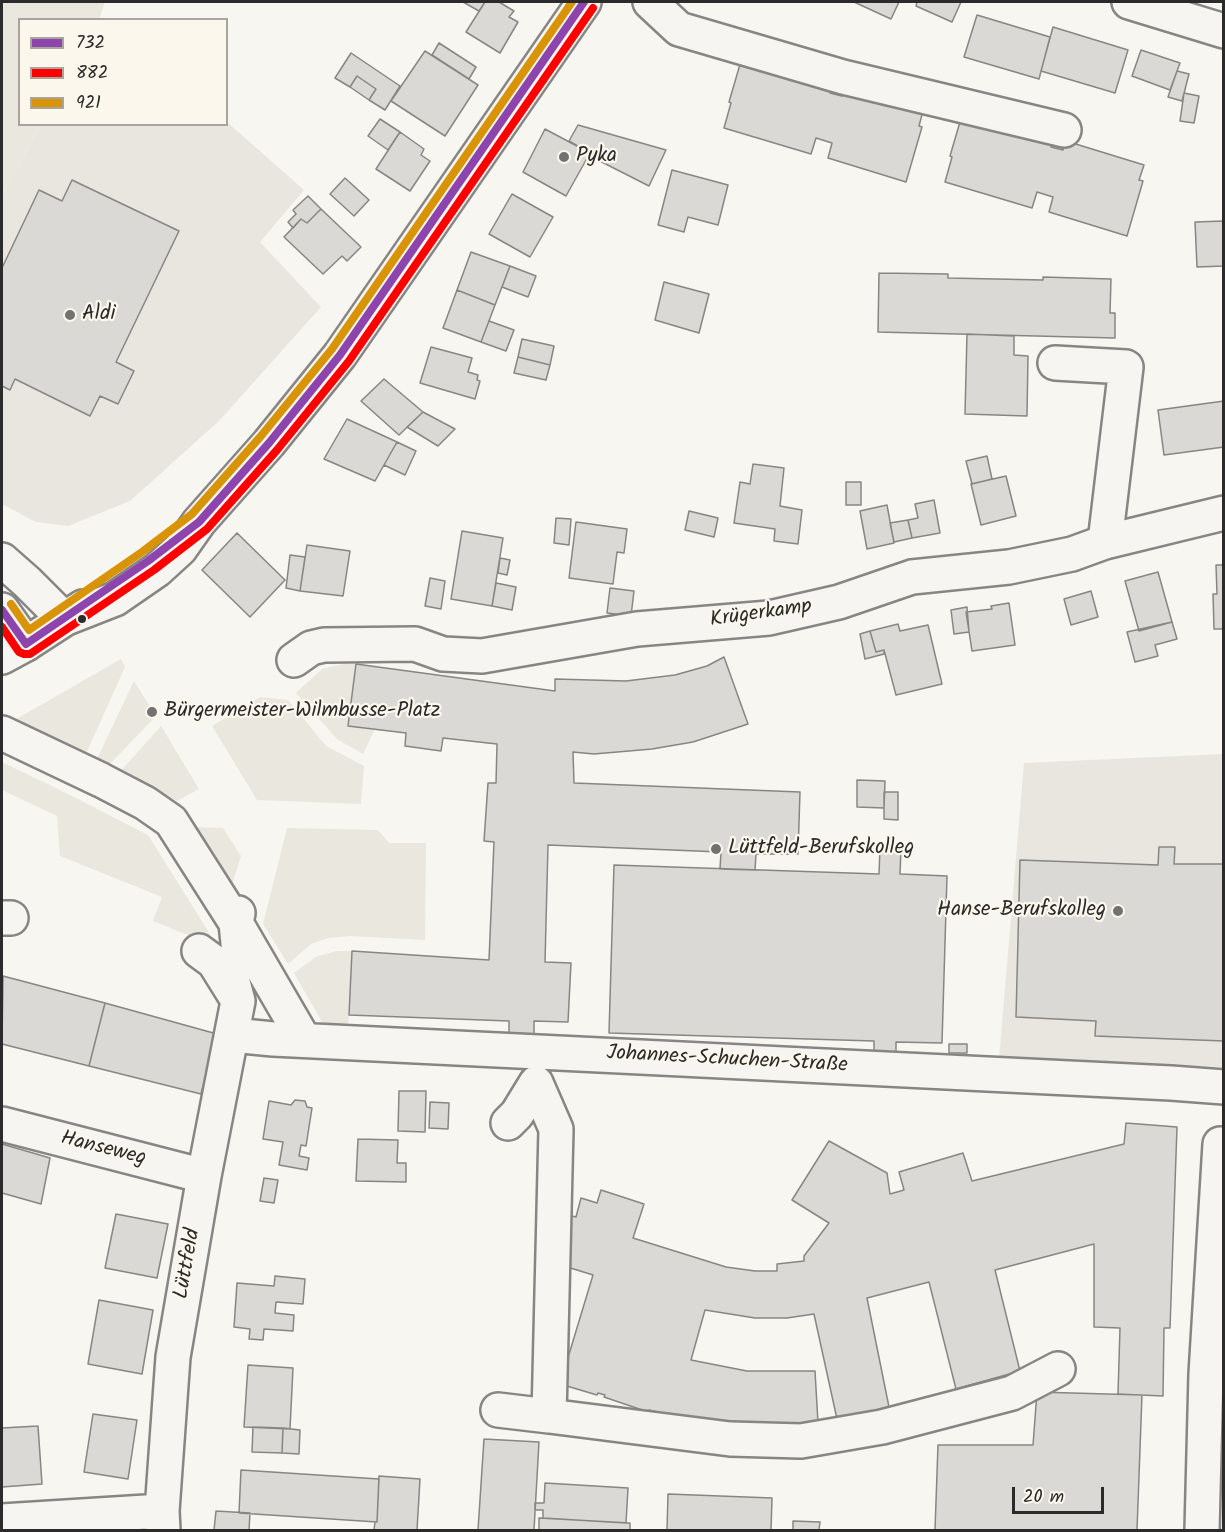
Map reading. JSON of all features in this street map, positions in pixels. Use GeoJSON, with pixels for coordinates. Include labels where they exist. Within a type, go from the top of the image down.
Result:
{"type":"FeatureCollection","features":[{"type":"Feature","properties":{"kind":"street"},"geometry":{"type":"LineString","coordinates":[[2,610],[14,650],[64,619],[115,599],[158,570],[180,549],[199,522],[269,443],[340,355],[584,2]]}},
{"type":"Feature","properties":{"kind":"street"},"geometry":{"type":"LineString","coordinates":[[650,2],[679,29],[843,77],[1064,130]]}},
{"type":"Feature","properties":{"kind":"street"},"geometry":{"type":"LineString","coordinates":[[1129,2],[1224,30]]}},
{"type":"Feature","properties":{"kind":"street"},"geometry":{"type":"LineString","coordinates":[[1055,363],[1126,367],[1106,542]]}},
{"type":"Feature","properties":{"kind":"street","name":"Krügerkamp"},"geometry":{"type":"LineString","coordinates":[[294,660],[310,648],[324,645],[415,644],[443,654],[482,656],[637,629],[769,618],[839,602],[912,577],[1009,567],[1072,554],[1106,542],[1224,513]]}},
{"type":"Feature","properties":{"kind":"street"},"geometry":{"type":"LineString","coordinates":[[2,560],[64,619]]}},
{"type":"Feature","properties":{"kind":"street"},"geometry":{"type":"LineString","coordinates":[[2,734],[145,803],[171,821],[237,918],[304,1040]]}},
{"type":"Feature","properties":{"kind":"street"},"geometry":{"type":"LineString","coordinates":[[237,918],[239,953],[229,967],[238,1001]]}},
{"type":"Feature","properties":{"kind":"street"},"geometry":{"type":"LineString","coordinates":[[199,951],[214,962],[238,1001]]}},
{"type":"Feature","properties":{"kind":"street","name":"Lüttfeld"},"geometry":{"type":"LineString","coordinates":[[162,1521],[173,1356],[204,1176],[238,1001]]}},
{"type":"Feature","properties":{"kind":"street","name":"Johannes-Schuchen-Straße"},"geometry":{"type":"LineString","coordinates":[[231,1035],[304,1040],[537,1067],[1224,1087]]}},
{"type":"Feature","properties":{"kind":"street"},"geometry":{"type":"LineString","coordinates":[[508,1123],[517,1114],[537,1067]]}},
{"type":"Feature","properties":{"kind":"street"},"geometry":{"type":"LineString","coordinates":[[537,1067],[556,1129],[549,1416]]}},
{"type":"Feature","properties":{"kind":"street","name":"Hanseweg"},"geometry":{"type":"LineString","coordinates":[[2,1124],[204,1176]]}},
{"type":"Feature","properties":{"kind":"street"},"geometry":{"type":"LineString","coordinates":[[1202,1530],[1215,1374],[1220,1144]]}},
{"type":"Feature","properties":{"kind":"street"},"geometry":{"type":"LineString","coordinates":[[498,1410],[730,1439],[801,1441],[882,1427],[1012,1393],[1058,1369]]}},
{"type":"Feature","properties":{"kind":"street"},"geometry":{"type":"LineString","coordinates":[[2,1521],[162,1521]]}},
{"type":"Feature","properties":{"kind":"shaded area"},"geometry":{"type":"Polygon","coordinates":[[[2,2],[105,2],[99,18],[18,18],[18,126],[40,126],[2,196],[2,2]]]}},
{"type":"Feature","properties":{"kind":"shaded area"},"geometry":{"type":"Polygon","coordinates":[[[228,123],[304,190],[260,242],[321,307],[219,421],[130,501],[68,526],[36,522],[2,504],[2,196],[40,126],[228,126],[228,123]]]}},
{"type":"Feature","properties":{"kind":"shaded area"},"geometry":{"type":"Polygon","coordinates":[[[121,659],[125,667],[85,756],[13,721],[121,659]]]}},
{"type":"Feature","properties":{"kind":"shaded area"},"geometry":{"type":"Polygon","coordinates":[[[356,664],[349,725],[375,729],[363,754],[337,739],[296,693],[322,669],[356,664]]]}},
{"type":"Feature","properties":{"kind":"shaded area"},"geometry":{"type":"Polygon","coordinates":[[[134,681],[156,716],[107,767],[96,761],[134,681]]]}},
{"type":"Feature","properties":{"kind":"shaded area"},"geometry":{"type":"Polygon","coordinates":[[[260,697],[288,700],[326,746],[364,766],[361,804],[257,800],[212,726],[260,697]]]}},
{"type":"Feature","properties":{"kind":"shaded area"},"geometry":{"type":"Polygon","coordinates":[[[161,726],[199,789],[177,801],[119,773],[161,726]]]}},
{"type":"Feature","properties":{"kind":"shaded area","name":"Hanse-Berufskolleg"},"geometry":{"type":"Polygon","coordinates":[[[1223,754],[1223,1077],[999,1059],[1024,763],[1223,754]]]}},
{"type":"Feature","properties":{"kind":"shaded area"},"geometry":{"type":"Polygon","coordinates":[[[2,762],[148,835],[218,947],[153,921],[162,897],[60,856],[57,816],[2,790],[2,762]]]}},
{"type":"Feature","properties":{"kind":"shaded area"},"geometry":{"type":"Polygon","coordinates":[[[194,827],[223,828],[241,856],[231,888],[194,827]]]}},
{"type":"Feature","properties":{"kind":"shaded area"},"geometry":{"type":"Polygon","coordinates":[[[287,828],[378,830],[389,843],[426,843],[425,940],[350,936],[328,938],[311,944],[288,964],[263,924],[287,828]]]}},
{"type":"Feature","properties":{"kind":"shaded area"},"geometry":{"type":"Polygon","coordinates":[[[336,951],[352,951],[348,1028],[325,1027],[294,973],[316,957],[336,951]]]}},
{"type":"Feature","properties":{"kind":"building"},"geometry":{"type":"Polygon","coordinates":[[[463,2],[485,2],[479,11],[463,2]]]}},
{"type":"Feature","properties":{"kind":"building"},"geometry":{"type":"Polygon","coordinates":[[[485,2],[499,2],[514,11],[509,17],[518,22],[500,53],[466,32],[485,2]]]}},
{"type":"Feature","properties":{"kind":"building"},"geometry":{"type":"Polygon","coordinates":[[[854,2],[899,2],[891,19],[854,2]]]}},
{"type":"Feature","properties":{"kind":"building"},"geometry":{"type":"Polygon","coordinates":[[[917,2],[961,2],[952,22],[916,6],[917,2]]]}},
{"type":"Feature","properties":{"kind":"building"},"geometry":{"type":"Polygon","coordinates":[[[977,15],[1050,37],[1039,79],[964,57],[977,15]]]}},
{"type":"Feature","properties":{"kind":"building"},"geometry":{"type":"Polygon","coordinates":[[[1053,27],[1128,50],[1115,93],[1041,71],[1053,27]]]}},
{"type":"Feature","properties":{"kind":"building"},"geometry":{"type":"Polygon","coordinates":[[[439,43],[476,67],[469,79],[432,55],[439,43]]]}},
{"type":"Feature","properties":{"kind":"building"},"geometry":{"type":"Polygon","coordinates":[[[1141,50],[1180,63],[1170,90],[1132,76],[1141,50]]]}},
{"type":"Feature","properties":{"kind":"building"},"geometry":{"type":"Polygon","coordinates":[[[425,51],[478,85],[445,136],[391,101],[425,51]]]}},
{"type":"Feature","properties":{"kind":"building"},"geometry":{"type":"Polygon","coordinates":[[[351,53],[400,86],[385,110],[369,100],[376,89],[357,76],[350,87],[335,78],[351,53]]]}},
{"type":"Feature","properties":{"kind":"building"},"geometry":{"type":"Polygon","coordinates":[[[741,61],[833,84],[830,93],[842,96],[845,87],[923,111],[919,126],[922,127],[906,182],[828,158],[832,143],[816,138],[811,154],[724,128],[741,61]]]}},
{"type":"Feature","properties":{"kind":"building"},"geometry":{"type":"Polygon","coordinates":[[[1177,71],[1189,74],[1182,101],[1168,97],[1177,71]]]}},
{"type":"Feature","properties":{"kind":"building"},"geometry":{"type":"Polygon","coordinates":[[[357,76],[376,89],[369,100],[350,87],[357,76]]]}},
{"type":"Feature","properties":{"kind":"building"},"geometry":{"type":"Polygon","coordinates":[[[1184,93],[1199,96],[1194,123],[1180,121],[1184,93]]]}},
{"type":"Feature","properties":{"kind":"building"},"geometry":{"type":"Polygon","coordinates":[[[962,115],[1054,138],[1051,147],[1063,150],[1066,141],[1144,165],[1139,180],[1143,181],[1127,236],[1049,212],[1053,197],[1037,192],[1032,208],[945,182],[962,115]]]}},
{"type":"Feature","properties":{"kind":"building"},"geometry":{"type":"Polygon","coordinates":[[[380,119],[400,132],[388,150],[368,136],[380,119]]]}},
{"type":"Feature","properties":{"kind":"building"},"geometry":{"type":"Polygon","coordinates":[[[578,125],[666,150],[649,186],[588,155],[590,153],[569,141],[578,125]]]}},
{"type":"Feature","properties":{"kind":"building"},"geometry":{"type":"Polygon","coordinates":[[[545,129],[590,153],[566,196],[523,172],[545,129]]]}},
{"type":"Feature","properties":{"kind":"building"},"geometry":{"type":"Polygon","coordinates":[[[400,132],[424,149],[421,155],[430,161],[410,191],[376,169],[400,132]]]}},
{"type":"Feature","properties":{"kind":"building"},"geometry":{"type":"Polygon","coordinates":[[[672,170],[728,185],[718,225],[688,217],[684,232],[658,225],[672,170]]]}},
{"type":"Feature","properties":{"kind":"building"},"geometry":{"type":"Polygon","coordinates":[[[345,178],[369,200],[354,216],[330,194],[345,178]]]}},
{"type":"Feature","properties":{"kind":"building","name":"Aldi"},"geometry":{"type":"Polygon","coordinates":[[[72,180],[179,231],[116,362],[134,371],[118,404],[100,396],[90,416],[15,379],[10,390],[2,386],[2,268],[39,190],[62,201],[72,180]]]}},
{"type":"Feature","properties":{"kind":"building"},"geometry":{"type":"Polygon","coordinates":[[[512,194],[553,217],[530,257],[489,234],[512,194]]]}},
{"type":"Feature","properties":{"kind":"building"},"geometry":{"type":"Polygon","coordinates":[[[308,196],[321,209],[307,223],[301,219],[293,228],[288,222],[296,214],[293,210],[308,196]]]}},
{"type":"Feature","properties":{"kind":"building"},"geometry":{"type":"Polygon","coordinates":[[[321,209],[361,247],[347,261],[342,256],[323,274],[284,237],[301,219],[307,223],[321,209]]]}},
{"type":"Feature","properties":{"kind":"building"},"geometry":{"type":"Polygon","coordinates":[[[1224,221],[1224,266],[1197,267],[1195,222],[1224,221]]]}},
{"type":"Feature","properties":{"kind":"building"},"geometry":{"type":"Polygon","coordinates":[[[471,252],[510,266],[495,305],[457,290],[471,252]]]}},
{"type":"Feature","properties":{"kind":"building"},"geometry":{"type":"Polygon","coordinates":[[[510,266],[536,276],[528,297],[502,287],[510,266]]]}},
{"type":"Feature","properties":{"kind":"building"},"geometry":{"type":"Polygon","coordinates":[[[879,273],[948,274],[948,278],[1111,279],[1110,313],[1115,313],[1115,338],[878,332],[879,273]]]}},
{"type":"Feature","properties":{"kind":"building"},"geometry":{"type":"Polygon","coordinates":[[[664,282],[709,294],[699,333],[655,320],[664,282]]]}},
{"type":"Feature","properties":{"kind":"building"},"geometry":{"type":"Polygon","coordinates":[[[457,290],[495,305],[481,342],[443,328],[457,290]]]}},
{"type":"Feature","properties":{"kind":"building"},"geometry":{"type":"Polygon","coordinates":[[[489,321],[514,330],[506,351],[481,342],[489,321]]]}},
{"type":"Feature","properties":{"kind":"building"},"geometry":{"type":"Polygon","coordinates":[[[967,334],[1014,336],[1014,355],[1028,356],[1027,416],[965,414],[967,334]]]}},
{"type":"Feature","properties":{"kind":"building"},"geometry":{"type":"Polygon","coordinates":[[[522,339],[554,346],[550,365],[518,357],[522,339]]]}},
{"type":"Feature","properties":{"kind":"building"},"geometry":{"type":"Polygon","coordinates":[[[431,347],[472,358],[468,372],[478,375],[477,380],[480,381],[475,399],[420,383],[431,347]]]}},
{"type":"Feature","properties":{"kind":"building"},"geometry":{"type":"Polygon","coordinates":[[[518,357],[550,365],[546,380],[514,373],[518,357]]]}},
{"type":"Feature","properties":{"kind":"building"},"geometry":{"type":"Polygon","coordinates":[[[384,379],[423,412],[399,435],[361,401],[384,379]]]}},
{"type":"Feature","properties":{"kind":"building"},"geometry":{"type":"Polygon","coordinates":[[[1224,401],[1224,447],[1164,455],[1158,410],[1224,401]]]}},
{"type":"Feature","properties":{"kind":"building"},"geometry":{"type":"Polygon","coordinates":[[[423,412],[455,429],[438,446],[407,427],[423,412]]]}},
{"type":"Feature","properties":{"kind":"building"},"geometry":{"type":"Polygon","coordinates":[[[347,419],[397,442],[375,481],[324,459],[347,419]]]}},
{"type":"Feature","properties":{"kind":"building"},"geometry":{"type":"Polygon","coordinates":[[[397,442],[416,451],[405,475],[384,465],[397,442]]]}},
{"type":"Feature","properties":{"kind":"building"},"geometry":{"type":"Polygon","coordinates":[[[987,456],[992,479],[972,484],[966,461],[987,456]]]}},
{"type":"Feature","properties":{"kind":"building"},"geometry":{"type":"Polygon","coordinates":[[[753,464],[784,468],[780,506],[802,510],[798,544],[774,541],[775,529],[734,523],[740,482],[750,484],[753,464]]]}},
{"type":"Feature","properties":{"kind":"building"},"geometry":{"type":"Polygon","coordinates":[[[1006,476],[1016,516],[981,525],[971,484],[1006,476]]]}},
{"type":"Feature","properties":{"kind":"building"},"geometry":{"type":"Polygon","coordinates":[[[846,482],[861,482],[861,505],[846,505],[846,482]]]}},
{"type":"Feature","properties":{"kind":"building"},"geometry":{"type":"Polygon","coordinates":[[[934,500],[940,533],[912,538],[908,520],[918,518],[915,504],[934,500]]]}},
{"type":"Feature","properties":{"kind":"building"},"geometry":{"type":"Polygon","coordinates":[[[887,505],[894,543],[867,549],[860,511],[887,505]]]}},
{"type":"Feature","properties":{"kind":"building"},"geometry":{"type":"Polygon","coordinates":[[[689,511],[718,518],[714,537],[685,530],[689,511]]]}},
{"type":"Feature","properties":{"kind":"building"},"geometry":{"type":"Polygon","coordinates":[[[556,518],[571,519],[569,545],[554,543],[556,518]]]}},
{"type":"Feature","properties":{"kind":"building"},"geometry":{"type":"Polygon","coordinates":[[[908,520],[912,538],[894,542],[890,523],[908,520]]]}},
{"type":"Feature","properties":{"kind":"building"},"geometry":{"type":"Polygon","coordinates":[[[576,522],[627,529],[624,553],[617,552],[613,584],[569,578],[576,522]]]}},
{"type":"Feature","properties":{"kind":"building"},"geometry":{"type":"Polygon","coordinates":[[[462,531],[503,538],[492,606],[451,599],[462,531]]]}},
{"type":"Feature","properties":{"kind":"building"},"geometry":{"type":"Polygon","coordinates":[[[237,533],[285,580],[250,617],[202,570],[237,533]]]}},
{"type":"Feature","properties":{"kind":"building"},"geometry":{"type":"Polygon","coordinates":[[[307,545],[350,551],[343,596],[300,591],[307,545]]]}},
{"type":"Feature","properties":{"kind":"building"},"geometry":{"type":"Polygon","coordinates":[[[290,555],[305,557],[300,591],[286,588],[290,555]]]}},
{"type":"Feature","properties":{"kind":"building"},"geometry":{"type":"Polygon","coordinates":[[[500,558],[510,560],[507,575],[498,573],[500,558]]]}},
{"type":"Feature","properties":{"kind":"building"},"geometry":{"type":"Polygon","coordinates":[[[1216,565],[1224,565],[1224,629],[1214,629],[1213,594],[1217,594],[1216,565]]]}},
{"type":"Feature","properties":{"kind":"building"},"geometry":{"type":"Polygon","coordinates":[[[1158,572],[1172,622],[1139,631],[1125,581],[1158,572]]]}},
{"type":"Feature","properties":{"kind":"building"},"geometry":{"type":"Polygon","coordinates":[[[430,578],[445,581],[441,609],[425,606],[430,578]]]}},
{"type":"Feature","properties":{"kind":"building"},"geometry":{"type":"Polygon","coordinates":[[[496,583],[516,587],[512,610],[492,606],[496,583]]]}},
{"type":"Feature","properties":{"kind":"building"},"geometry":{"type":"Polygon","coordinates":[[[610,588],[634,591],[631,616],[607,613],[610,588]]]}},
{"type":"Feature","properties":{"kind":"building"},"geometry":{"type":"Polygon","coordinates":[[[1091,591],[1098,617],[1071,625],[1064,599],[1091,591]]]}},
{"type":"Feature","properties":{"kind":"building"},"geometry":{"type":"Polygon","coordinates":[[[1009,603],[1015,645],[972,651],[966,612],[992,609],[991,606],[1009,603]]]}},
{"type":"Feature","properties":{"kind":"building"},"geometry":{"type":"Polygon","coordinates":[[[967,607],[969,632],[954,634],[951,610],[967,607]]]}},
{"type":"Feature","properties":{"kind":"building"},"geometry":{"type":"Polygon","coordinates":[[[1172,622],[1177,639],[1155,645],[1158,656],[1135,662],[1127,632],[1172,622]]]}},
{"type":"Feature","properties":{"kind":"building"},"geometry":{"type":"Polygon","coordinates":[[[898,624],[900,631],[928,625],[942,684],[896,695],[884,650],[876,652],[870,631],[898,624]]]}},
{"type":"Feature","properties":{"kind":"building"},"geometry":{"type":"Polygon","coordinates":[[[870,631],[876,652],[884,650],[884,654],[865,659],[860,634],[870,631]]]}},
{"type":"Feature","properties":{"kind":"building","name":"Lüttfeld-Berufskolleg"},"geometry":{"type":"Polygon","coordinates":[[[724,657],[748,724],[693,742],[652,749],[594,754],[573,752],[574,783],[800,792],[798,854],[756,854],[755,870],[720,869],[721,852],[548,845],[545,962],[571,963],[568,1022],[534,1021],[534,1036],[509,1035],[509,1021],[349,1015],[352,951],[489,960],[494,842],[484,841],[488,783],[496,783],[497,744],[443,738],[441,751],[405,746],[406,733],[348,726],[356,664],[555,691],[555,679],[626,681],[675,675],[707,666],[724,657]]]}},
{"type":"Feature","properties":{"kind":"building"},"geometry":{"type":"Polygon","coordinates":[[[857,780],[885,781],[884,808],[857,807],[857,780]]]}},
{"type":"Feature","properties":{"kind":"building"},"geometry":{"type":"Polygon","coordinates":[[[884,792],[898,792],[898,820],[884,819],[884,792]]]}},
{"type":"Feature","properties":{"kind":"building"},"geometry":{"type":"Polygon","coordinates":[[[1159,847],[1175,847],[1174,864],[1224,864],[1224,1041],[1095,1036],[1096,1021],[1016,1017],[1020,860],[1158,865],[1159,847]]]}},
{"type":"Feature","properties":{"kind":"building"},"geometry":{"type":"Polygon","coordinates":[[[880,848],[901,849],[900,874],[947,876],[942,1043],[896,1042],[896,1054],[874,1053],[874,1041],[609,1033],[614,865],[879,874],[880,848]]]}},
{"type":"Feature","properties":{"kind":"building"},"geometry":{"type":"Polygon","coordinates":[[[3,976],[105,1003],[89,1066],[2,1044],[3,976]]]}},
{"type":"Feature","properties":{"kind":"building"},"geometry":{"type":"Polygon","coordinates":[[[105,1003],[217,1034],[201,1094],[89,1066],[105,1003]]]}},
{"type":"Feature","properties":{"kind":"building"},"geometry":{"type":"Polygon","coordinates":[[[949,1044],[967,1044],[967,1053],[949,1053],[949,1044]]]}},
{"type":"Feature","properties":{"kind":"building"},"geometry":{"type":"Polygon","coordinates":[[[399,1091],[426,1091],[425,1132],[398,1131],[399,1091]]]}},
{"type":"Feature","properties":{"kind":"building"},"geometry":{"type":"Polygon","coordinates":[[[295,1100],[305,1101],[307,1107],[312,1108],[306,1146],[301,1145],[299,1156],[309,1158],[307,1170],[279,1165],[283,1142],[263,1139],[269,1101],[291,1105],[295,1100]]]}},
{"type":"Feature","properties":{"kind":"building"},"geometry":{"type":"Polygon","coordinates":[[[430,1102],[449,1103],[448,1129],[429,1128],[430,1102]]]}},
{"type":"Feature","properties":{"kind":"building"},"geometry":{"type":"Polygon","coordinates":[[[1126,1123],[1177,1127],[1170,1328],[1164,1328],[1163,1396],[1118,1394],[1120,1328],[1094,1327],[1094,1244],[995,1270],[1020,1371],[956,1389],[929,1282],[867,1298],[889,1407],[837,1419],[814,1314],[787,1318],[755,1318],[705,1310],[691,1360],[747,1371],[815,1371],[818,1423],[770,1427],[670,1415],[649,1410],[648,1412],[604,1397],[605,1395],[598,1393],[597,1395],[560,1384],[593,1275],[561,1265],[571,1233],[567,1232],[572,1216],[576,1217],[581,1198],[597,1203],[601,1190],[644,1204],[633,1238],[726,1267],[777,1271],[777,1264],[804,1261],[804,1256],[829,1223],[792,1200],[829,1141],[887,1173],[890,1194],[904,1190],[899,1172],[963,1153],[972,1181],[1124,1144],[1126,1123]]]}},
{"type":"Feature","properties":{"kind":"building"},"geometry":{"type":"Polygon","coordinates":[[[358,1139],[398,1140],[397,1163],[406,1163],[406,1182],[356,1181],[358,1139]]]}},
{"type":"Feature","properties":{"kind":"building"},"geometry":{"type":"Polygon","coordinates":[[[2,1144],[50,1158],[41,1204],[2,1193],[2,1144]]]}},
{"type":"Feature","properties":{"kind":"building"},"geometry":{"type":"Polygon","coordinates":[[[264,1178],[278,1180],[274,1203],[260,1201],[264,1178]]]}},
{"type":"Feature","properties":{"kind":"building"},"geometry":{"type":"Polygon","coordinates":[[[116,1214],[168,1224],[157,1278],[105,1268],[116,1214]]]}},
{"type":"Feature","properties":{"kind":"building"},"geometry":{"type":"Polygon","coordinates":[[[275,1276],[305,1279],[303,1304],[276,1302],[275,1313],[294,1315],[293,1331],[264,1329],[263,1340],[249,1339],[250,1329],[234,1327],[237,1283],[274,1286],[275,1276]]]}},
{"type":"Feature","properties":{"kind":"building"},"geometry":{"type":"Polygon","coordinates":[[[99,1300],[153,1310],[142,1374],[88,1364],[99,1300]]]}},
{"type":"Feature","properties":{"kind":"building"},"geometry":{"type":"Polygon","coordinates":[[[248,1365],[293,1368],[290,1429],[244,1427],[248,1365]]]}},
{"type":"Feature","properties":{"kind":"building"},"geometry":{"type":"Polygon","coordinates":[[[1037,1392],[1142,1395],[1137,1530],[935,1530],[938,1445],[1033,1445],[1037,1392]]]}},
{"type":"Feature","properties":{"kind":"building"},"geometry":{"type":"Polygon","coordinates":[[[93,1414],[137,1420],[128,1479],[84,1472],[93,1414]]]}},
{"type":"Feature","properties":{"kind":"building"},"geometry":{"type":"Polygon","coordinates":[[[38,1426],[42,1484],[2,1487],[2,1428],[38,1426]]]}},
{"type":"Feature","properties":{"kind":"building"},"geometry":{"type":"Polygon","coordinates":[[[253,1427],[283,1428],[282,1453],[252,1452],[253,1427]]]}},
{"type":"Feature","properties":{"kind":"building"},"geometry":{"type":"Polygon","coordinates":[[[283,1428],[300,1430],[299,1454],[282,1453],[283,1428]]]}},
{"type":"Feature","properties":{"kind":"building"},"geometry":{"type":"Polygon","coordinates":[[[484,1439],[539,1442],[534,1530],[478,1530],[484,1439]]]}},
{"type":"Feature","properties":{"kind":"building"},"geometry":{"type":"Polygon","coordinates":[[[241,1470],[379,1479],[377,1522],[239,1513],[241,1470]]]}},
{"type":"Feature","properties":{"kind":"building"},"geometry":{"type":"Polygon","coordinates":[[[379,1476],[420,1479],[417,1530],[374,1530],[375,1522],[377,1522],[379,1476]]]}},
{"type":"Feature","properties":{"kind":"building"},"geometry":{"type":"Polygon","coordinates":[[[545,1483],[628,1488],[626,1523],[543,1518],[543,1510],[535,1510],[535,1503],[544,1503],[545,1483]]]}},
{"type":"Feature","properties":{"kind":"building"},"geometry":{"type":"Polygon","coordinates":[[[668,1494],[772,1498],[771,1530],[667,1530],[668,1494]]]}},
{"type":"Feature","properties":{"kind":"building"},"geometry":{"type":"Polygon","coordinates":[[[216,1511],[250,1513],[249,1530],[214,1530],[216,1511]]]}},
{"type":"Feature","properties":{"kind":"building"},"geometry":{"type":"Polygon","coordinates":[[[539,1518],[630,1523],[630,1530],[539,1530],[539,1518]]]}},
{"type":"Feature","properties":{"kind":"building"},"geometry":{"type":"Polygon","coordinates":[[[793,1521],[820,1522],[819,1530],[793,1530],[793,1521]]]}},
{"type":"Feature","properties":{"kind":"transit line","name":"921"},"geometry":{"type":"LineString","coordinates":[[11,604],[29,630],[142,552],[192,514],[261,436],[332,349],[572,2]]}},
{"type":"Feature","properties":{"kind":"transit line","name":"732"},"geometry":{"type":"LineString","coordinates":[[2,610],[26,644],[148,561],[199,522],[269,443],[340,355],[584,2]]}},
{"type":"Feature","properties":{"kind":"transit line","name":"882"},"geometry":{"type":"LineString","coordinates":[[2,627],[19,652],[30,654],[154,570],[207,529],[277,450],[349,361],[593,8]]}},
{"type":"Feature","properties":{"kind":"place","name":"Pyka"},"geometry":{"type":"Point","coordinates":[564,157]}},
{"type":"Feature","properties":{"kind":"place","name":"Aldi"},"geometry":{"type":"Point","coordinates":[70,315]}},
{"type":"Feature","properties":{"kind":"place","name":"Bürgermeister-Wilmbusse-Platz"},"geometry":{"type":"Point","coordinates":[152,712]}},
{"type":"Feature","properties":{"kind":"place","name":"Lüttfeld-Berufskolleg"},"geometry":{"type":"Point","coordinates":[716,849]}},
{"type":"Feature","properties":{"kind":"place","name":"Hanse-Berufskolleg"},"geometry":{"type":"Point","coordinates":[1118,911]}}]}
